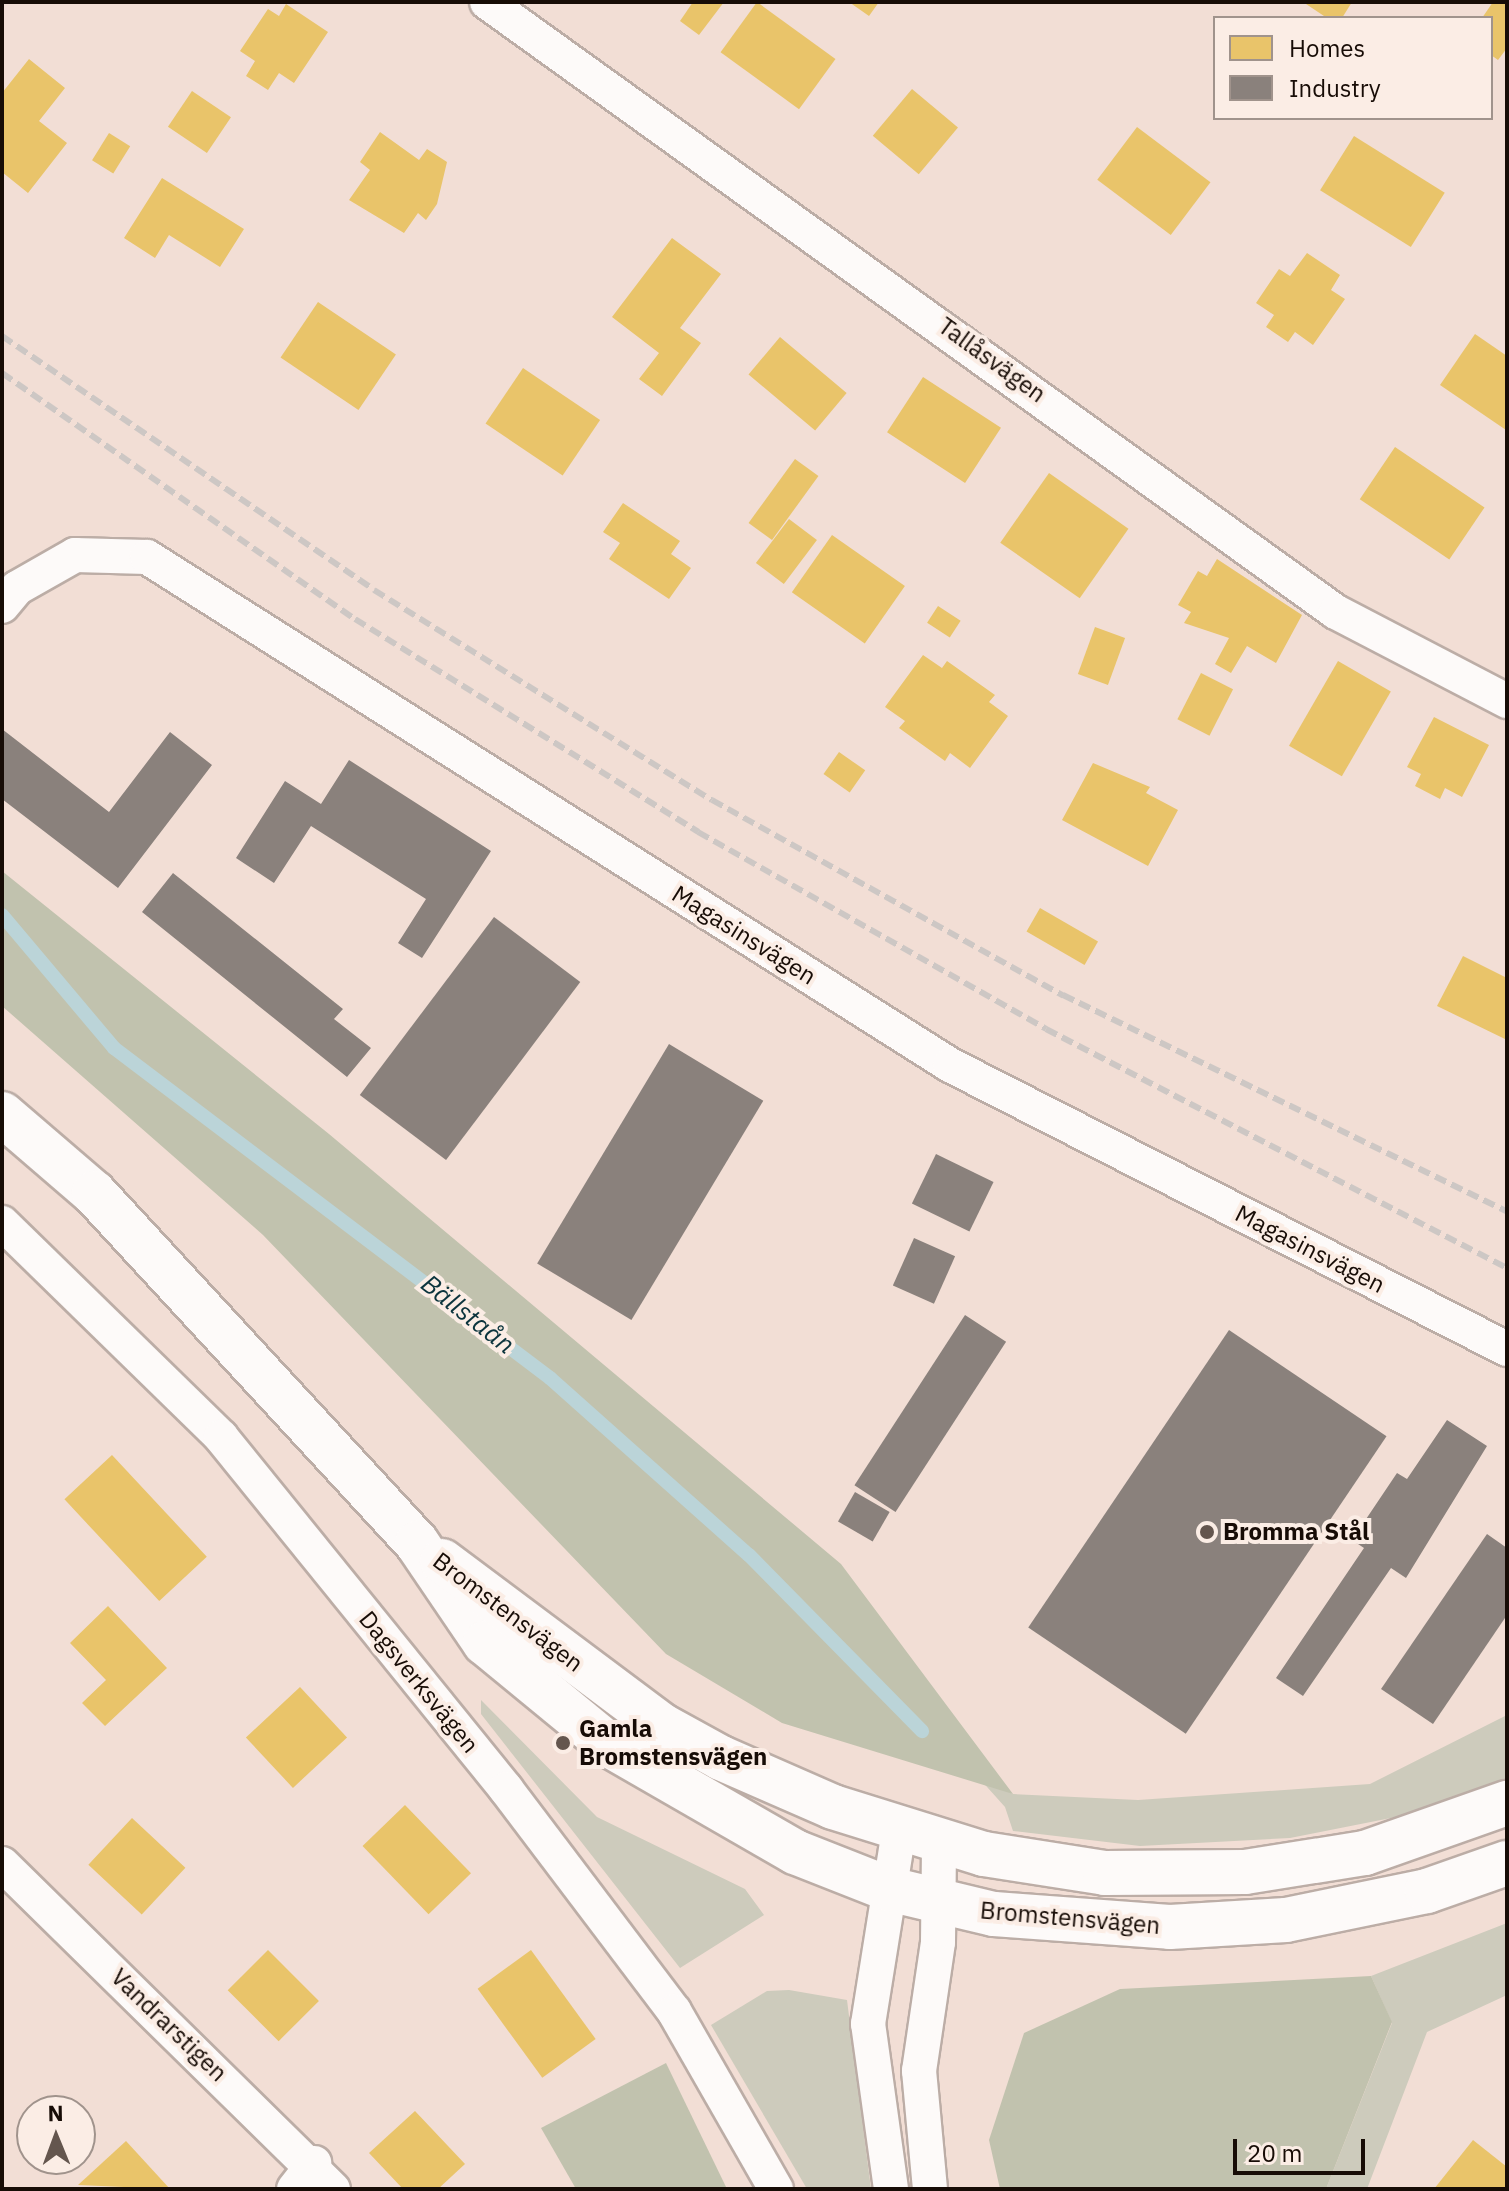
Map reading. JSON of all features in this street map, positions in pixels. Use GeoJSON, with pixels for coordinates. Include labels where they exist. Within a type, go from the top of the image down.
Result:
{"type":"FeatureCollection","features":[{"type":"Feature","properties":{"kind":"street","name":"Tallåsvägen"},"geometry":{"type":"LineString","coordinates":[[487,2],[942,322],[1336,612],[1507,701]]}},
{"type":"Feature","properties":{"kind":"street","name":"Magasinsvägen"},"geometry":{"type":"LineString","coordinates":[[2,606],[17,588],[75,555],[147,557],[950,1065],[1507,1349]]}},
{"type":"Feature","properties":{"kind":"street","name":"Bromstensvägen"},"geometry":{"type":"LineString","coordinates":[[2,1114],[94,1193],[417,1543],[485,1643],[609,1745],[795,1852],[889,1889],[939,1902],[1078,1924],[1272,1921],[1427,1891],[1507,1863]]}},
{"type":"Feature","properties":{"kind":"street","name":"Dagsverksvägen"},"geometry":{"type":"LineString","coordinates":[[2,1223],[221,1437],[550,1845],[702,2055],[776,2189]]}},
{"type":"Feature","properties":{"kind":"street","name":"Bromstensvägen"},"geometry":{"type":"LineString","coordinates":[[417,1543],[661,1725],[782,1788],[919,1836],[1105,1873],[1245,1872],[1365,1853],[1507,1803]]}},
{"type":"Feature","properties":{"kind":"street"},"geometry":{"type":"LineString","coordinates":[[891,2189],[868,2024],[889,1889],[919,1836]]}},
{"type":"Feature","properties":{"kind":"street"},"geometry":{"type":"LineString","coordinates":[[919,1836],[939,1902],[919,2071],[930,2189]]}},
{"type":"Feature","properties":{"kind":"street","name":"Vandrarstigen"},"geometry":{"type":"LineString","coordinates":[[2,1864],[314,2180]]}},
{"type":"Feature","properties":{"kind":"shaded area"},"geometry":{"type":"Polygon","coordinates":[[[481,1700],[597,1817],[745,1889],[764,1915],[680,1968],[481,1714],[481,1700]]]}},
{"type":"Feature","properties":{"kind":"shaded area"},"geometry":{"type":"Polygon","coordinates":[[[1507,1715],[1507,1779],[1401,1816],[1290,1838],[1140,1846],[1013,1831],[1005,1807],[979,1778],[1013,1794],[1138,1800],[1370,1784],[1507,1715]]]}},
{"type":"Feature","properties":{"kind":"shaded area"},"geometry":{"type":"Polygon","coordinates":[[[1507,1923],[1507,1995],[1427,2032],[1367,2189],[1326,2189],[1392,2023],[1371,1976],[1507,1923]]]}},
{"type":"Feature","properties":{"kind":"shaded area"},"geometry":{"type":"Polygon","coordinates":[[[789,1990],[847,2000],[871,2189],[807,2189],[711,2025],[767,1991],[789,1990]]]}},
{"type":"Feature","properties":{"kind":"green space"},"geometry":{"type":"Polygon","coordinates":[[[2,871],[329,1134],[841,1564],[1013,1794],[782,1723],[666,1654],[263,1235],[2,1006],[2,871]]]}},
{"type":"Feature","properties":{"kind":"green space"},"geometry":{"type":"Polygon","coordinates":[[[1371,1976],[1392,2022],[1326,2189],[1000,2189],[989,2140],[1024,2033],[1120,1989],[1371,1976]]]}},
{"type":"Feature","properties":{"kind":"green space"},"geometry":{"type":"Polygon","coordinates":[[[666,2063],[727,2189],[576,2189],[541,2128],[666,2063]]]}},
{"type":"Feature","properties":{"kind":"building: Homes"},"geometry":{"type":"Polygon","coordinates":[[[693,2],[724,2],[699,35],[680,21],[693,2]]]}},
{"type":"Feature","properties":{"kind":"building: Homes"},"geometry":{"type":"Polygon","coordinates":[[[757,2],[835,59],[799,109],[721,52],[757,2]]]}},
{"type":"Feature","properties":{"kind":"building: Homes"},"geometry":{"type":"Polygon","coordinates":[[[849,2],[879,2],[869,16],[849,2]]]}},
{"type":"Feature","properties":{"kind":"building: Homes"},"geometry":{"type":"Polygon","coordinates":[[[1303,2],[1352,2],[1343,16],[1324,16],[1303,2]]]}},
{"type":"Feature","properties":{"kind":"building: Homes"},"geometry":{"type":"Polygon","coordinates":[[[1493,2],[1507,2],[1507,48],[1498,60],[1493,56],[1493,16],[1483,16],[1493,2]]]}},
{"type":"Feature","properties":{"kind":"building: Homes"},"geometry":{"type":"Polygon","coordinates":[[[286,4],[328,32],[294,83],[279,73],[268,90],[246,76],[255,61],[240,51],[268,9],[279,16],[286,4]]]}},
{"type":"Feature","properties":{"kind":"building: Homes"},"geometry":{"type":"Polygon","coordinates":[[[29,59],[65,88],[39,121],[67,143],[28,193],[2,172],[2,93],[29,59]]]}},
{"type":"Feature","properties":{"kind":"building: Homes"},"geometry":{"type":"Polygon","coordinates":[[[912,89],[958,128],[919,174],[873,136],[912,89]]]}},
{"type":"Feature","properties":{"kind":"building: Homes"},"geometry":{"type":"Polygon","coordinates":[[[192,91],[231,117],[207,153],[168,127],[192,91]]]}},
{"type":"Feature","properties":{"kind":"building: Homes"},"geometry":{"type":"Polygon","coordinates":[[[1137,127],[1210,182],[1171,235],[1097,180],[1137,127]]]}},
{"type":"Feature","properties":{"kind":"building: Homes"},"geometry":{"type":"Polygon","coordinates":[[[380,132],[419,160],[427,149],[447,162],[437,204],[426,220],[418,213],[404,233],[349,200],[370,170],[360,162],[380,132]]]}},
{"type":"Feature","properties":{"kind":"building: Homes"},"geometry":{"type":"Polygon","coordinates":[[[109,133],[130,146],[113,173],[92,160],[109,133]]]}},
{"type":"Feature","properties":{"kind":"building: Homes"},"geometry":{"type":"Polygon","coordinates":[[[1354,136],[1445,193],[1411,247],[1320,190],[1354,136]]]}},
{"type":"Feature","properties":{"kind":"building: Homes"},"geometry":{"type":"Polygon","coordinates":[[[162,178],[244,229],[220,267],[169,235],[155,258],[124,238],[162,178]]]}},
{"type":"Feature","properties":{"kind":"building: Homes"},"geometry":{"type":"Polygon","coordinates":[[[672,238],[721,274],[680,328],[701,343],[662,396],[639,379],[659,353],[612,317],[672,238]]]}},
{"type":"Feature","properties":{"kind":"building: Homes"},"geometry":{"type":"Polygon","coordinates":[[[1307,253],[1340,275],[1331,290],[1345,299],[1313,345],[1295,332],[1288,342],[1266,327],[1274,315],[1256,303],[1279,269],[1290,276],[1307,253]]]}},
{"type":"Feature","properties":{"kind":"building: Homes"},"geometry":{"type":"Polygon","coordinates":[[[318,302],[396,355],[358,410],[281,358],[318,302]]]}},
{"type":"Feature","properties":{"kind":"building: Homes"},"geometry":{"type":"Polygon","coordinates":[[[1475,334],[1507,356],[1506,430],[1440,385],[1475,334]]]}},
{"type":"Feature","properties":{"kind":"building: Homes"},"geometry":{"type":"Polygon","coordinates":[[[780,337],[847,393],[815,430],[749,375],[780,337]]]}},
{"type":"Feature","properties":{"kind":"building: Homes"},"geometry":{"type":"Polygon","coordinates":[[[523,368],[600,420],[563,476],[486,424],[523,368]]]}},
{"type":"Feature","properties":{"kind":"building: Homes"},"geometry":{"type":"Polygon","coordinates":[[[923,377],[1001,428],[965,483],[887,432],[923,377]]]}},
{"type":"Feature","properties":{"kind":"building: Homes"},"geometry":{"type":"Polygon","coordinates":[[[1395,447],[1485,507],[1449,560],[1360,499],[1395,447]]]}},
{"type":"Feature","properties":{"kind":"building: Homes"},"geometry":{"type":"Polygon","coordinates":[[[795,459],[818,476],[772,540],[749,523],[795,459]]]}},
{"type":"Feature","properties":{"kind":"building: Homes"},"geometry":{"type":"Polygon","coordinates":[[[1049,473],[1128,529],[1080,598],[1000,543],[1049,473]]]}},
{"type":"Feature","properties":{"kind":"building: Homes"},"geometry":{"type":"Polygon","coordinates":[[[623,503],[680,541],[671,554],[691,568],[669,599],[609,559],[620,543],[603,532],[623,503]]]}},
{"type":"Feature","properties":{"kind":"building: Homes"},"geometry":{"type":"Polygon","coordinates":[[[789,519],[817,540],[784,584],[756,563],[789,519]]]}},
{"type":"Feature","properties":{"kind":"building: Homes"},"geometry":{"type":"Polygon","coordinates":[[[832,535],[905,586],[865,643],[792,592],[832,535]]]}},
{"type":"Feature","properties":{"kind":"building: Homes"},"geometry":{"type":"Polygon","coordinates":[[[1217,559],[1302,615],[1276,663],[1247,646],[1231,673],[1215,664],[1229,638],[1184,623],[1191,612],[1178,605],[1198,571],[1207,576],[1217,559]]]}},
{"type":"Feature","properties":{"kind":"building: Homes"},"geometry":{"type":"Polygon","coordinates":[[[938,606],[961,621],[950,637],[927,623],[938,606]]]}},
{"type":"Feature","properties":{"kind":"building: Homes"},"geometry":{"type":"Polygon","coordinates":[[[1095,627],[1125,638],[1108,685],[1078,674],[1095,627]]]}},
{"type":"Feature","properties":{"kind":"building: Homes"},"geometry":{"type":"Polygon","coordinates":[[[923,655],[942,668],[947,661],[995,695],[989,702],[1008,716],[970,768],[950,753],[945,761],[899,728],[905,721],[885,707],[923,655]]]}},
{"type":"Feature","properties":{"kind":"building: Homes"},"geometry":{"type":"Polygon","coordinates":[[[1338,661],[1391,692],[1342,776],[1289,746],[1338,661]]]}},
{"type":"Feature","properties":{"kind":"building: Homes"},"geometry":{"type":"Polygon","coordinates":[[[1201,673],[1233,689],[1209,736],[1177,719],[1201,673]]]}},
{"type":"Feature","properties":{"kind":"building: Homes"},"geometry":{"type":"Polygon","coordinates":[[[1434,717],[1489,745],[1462,797],[1445,788],[1440,799],[1415,786],[1421,774],[1407,767],[1434,717]]]}},
{"type":"Feature","properties":{"kind":"building: Homes"},"geometry":{"type":"Polygon","coordinates":[[[839,752],[865,770],[850,792],[824,774],[839,752]]]}},
{"type":"Feature","properties":{"kind":"building: Homes"},"geometry":{"type":"Polygon","coordinates":[[[1093,763],[1150,787],[1146,793],[1178,810],[1148,866],[1062,820],[1093,763]]]}},
{"type":"Feature","properties":{"kind":"building: Homes"},"geometry":{"type":"Polygon","coordinates":[[[1040,908],[1098,942],[1085,965],[1026,931],[1040,908]]]}},
{"type":"Feature","properties":{"kind":"building: Homes"},"geometry":{"type":"Polygon","coordinates":[[[1463,956],[1507,978],[1507,1040],[1437,1006],[1463,956]]]}},
{"type":"Feature","properties":{"kind":"building: Homes"},"geometry":{"type":"Polygon","coordinates":[[[112,1455],[207,1557],[159,1601],[64,1499],[112,1455]]]}},
{"type":"Feature","properties":{"kind":"building: Homes"},"geometry":{"type":"Polygon","coordinates":[[[108,1606],[167,1668],[105,1726],[82,1703],[106,1680],[70,1643],[108,1606]]]}},
{"type":"Feature","properties":{"kind":"building: Homes"},"geometry":{"type":"Polygon","coordinates":[[[300,1687],[347,1737],[293,1788],[246,1737],[300,1687]]]}},
{"type":"Feature","properties":{"kind":"building: Homes"},"geometry":{"type":"Polygon","coordinates":[[[405,1805],[471,1873],[429,1914],[363,1846],[405,1805]]]}},
{"type":"Feature","properties":{"kind":"building: Homes"},"geometry":{"type":"Polygon","coordinates":[[[132,1818],[185,1868],[142,1915],[88,1865],[132,1818]]]}},
{"type":"Feature","properties":{"kind":"building: Homes"},"geometry":{"type":"Polygon","coordinates":[[[268,1950],[319,2001],[279,2041],[228,1990],[268,1950]]]}},
{"type":"Feature","properties":{"kind":"building: Homes"},"geometry":{"type":"Polygon","coordinates":[[[531,1950],[596,2039],[542,2078],[478,1989],[531,1950]]]}},
{"type":"Feature","properties":{"kind":"building: Homes"},"geometry":{"type":"Polygon","coordinates":[[[415,2111],[465,2164],[438,2189],[403,2189],[369,2153],[415,2111]]]}},
{"type":"Feature","properties":{"kind":"building: Homes"},"geometry":{"type":"Polygon","coordinates":[[[1473,2140],[1507,2167],[1507,2189],[1434,2189],[1473,2140]]]}},
{"type":"Feature","properties":{"kind":"building: Homes"},"geometry":{"type":"Polygon","coordinates":[[[126,2141],[170,2189],[78,2185],[89,2175],[96,2175],[96,2168],[126,2141]]]}},
{"type":"Feature","properties":{"kind":"building: Industry"},"geometry":{"type":"Polygon","coordinates":[[[2,729],[109,812],[170,732],[212,765],[118,888],[2,799],[2,729]]]}},
{"type":"Feature","properties":{"kind":"building: Industry"},"geometry":{"type":"Polygon","coordinates":[[[349,760],[491,851],[422,958],[398,943],[426,899],[311,826],[274,883],[236,858],[285,781],[321,804],[349,760]]]}},
{"type":"Feature","properties":{"kind":"building: Industry"},"geometry":{"type":"Polygon","coordinates":[[[173,873],[343,1009],[334,1019],[371,1048],[347,1077],[142,912],[173,873]]]}},
{"type":"Feature","properties":{"kind":"building: Industry"},"geometry":{"type":"Polygon","coordinates":[[[494,917],[580,982],[446,1160],[360,1095],[494,917]]]}},
{"type":"Feature","properties":{"kind":"building: Industry"},"geometry":{"type":"Polygon","coordinates":[[[669,1044],[763,1101],[631,1320],[537,1263],[669,1044]]]}},
{"type":"Feature","properties":{"kind":"building: Industry"},"geometry":{"type":"Polygon","coordinates":[[[936,1154],[994,1182],[969,1231],[912,1203],[936,1154]]]}},
{"type":"Feature","properties":{"kind":"building: Industry"},"geometry":{"type":"Polygon","coordinates":[[[914,1238],[955,1256],[934,1304],[893,1286],[914,1238]]]}},
{"type":"Feature","properties":{"kind":"building: Industry"},"geometry":{"type":"Polygon","coordinates":[[[965,1315],[1006,1342],[896,1512],[854,1485],[965,1315]]]}},
{"type":"Feature","properties":{"kind":"building: Industry","name":"Bromma Stål"},"geometry":{"type":"Polygon","coordinates":[[[1229,1330],[1387,1436],[1186,1734],[1028,1628],[1229,1330]]]}},
{"type":"Feature","properties":{"kind":"building: Industry"},"geometry":{"type":"Polygon","coordinates":[[[1447,1420],[1487,1446],[1406,1578],[1391,1568],[1303,1696],[1276,1678],[1364,1548],[1352,1540],[1397,1473],[1407,1479],[1447,1420]]]}},
{"type":"Feature","properties":{"kind":"building: Industry"},"geometry":{"type":"Polygon","coordinates":[[[855,1492],[890,1512],[873,1541],[838,1521],[855,1492]]]}},
{"type":"Feature","properties":{"kind":"building: Industry"},"geometry":{"type":"Polygon","coordinates":[[[1487,1534],[1507,1548],[1507,1615],[1433,1724],[1381,1689],[1487,1534]]]}},
{"type":"Feature","properties":{"kind":"waterway","name":"Bällstaån"},"geometry":{"type":"LineString","coordinates":[[2,915],[114,1048],[550,1378],[749,1555],[922,1731]]}},
{"type":"Feature","properties":{"kind":"railway"},"geometry":{"type":"LineString","coordinates":[[2,336],[374,590],[712,800],[1063,995],[1507,1212]]}},
{"type":"Feature","properties":{"kind":"railway"},"geometry":{"type":"LineString","coordinates":[[2,373],[355,619],[698,832],[1046,1029],[1507,1268]]}},
{"type":"Feature","properties":{"kind":"place","name":"Bromma Stål"},"geometry":{"type":"Point","coordinates":[1207,1532]}},
{"type":"Feature","properties":{"kind":"place","name":"Gamla Bromstensvägen"},"geometry":{"type":"Point","coordinates":[563,1743]}}]}
